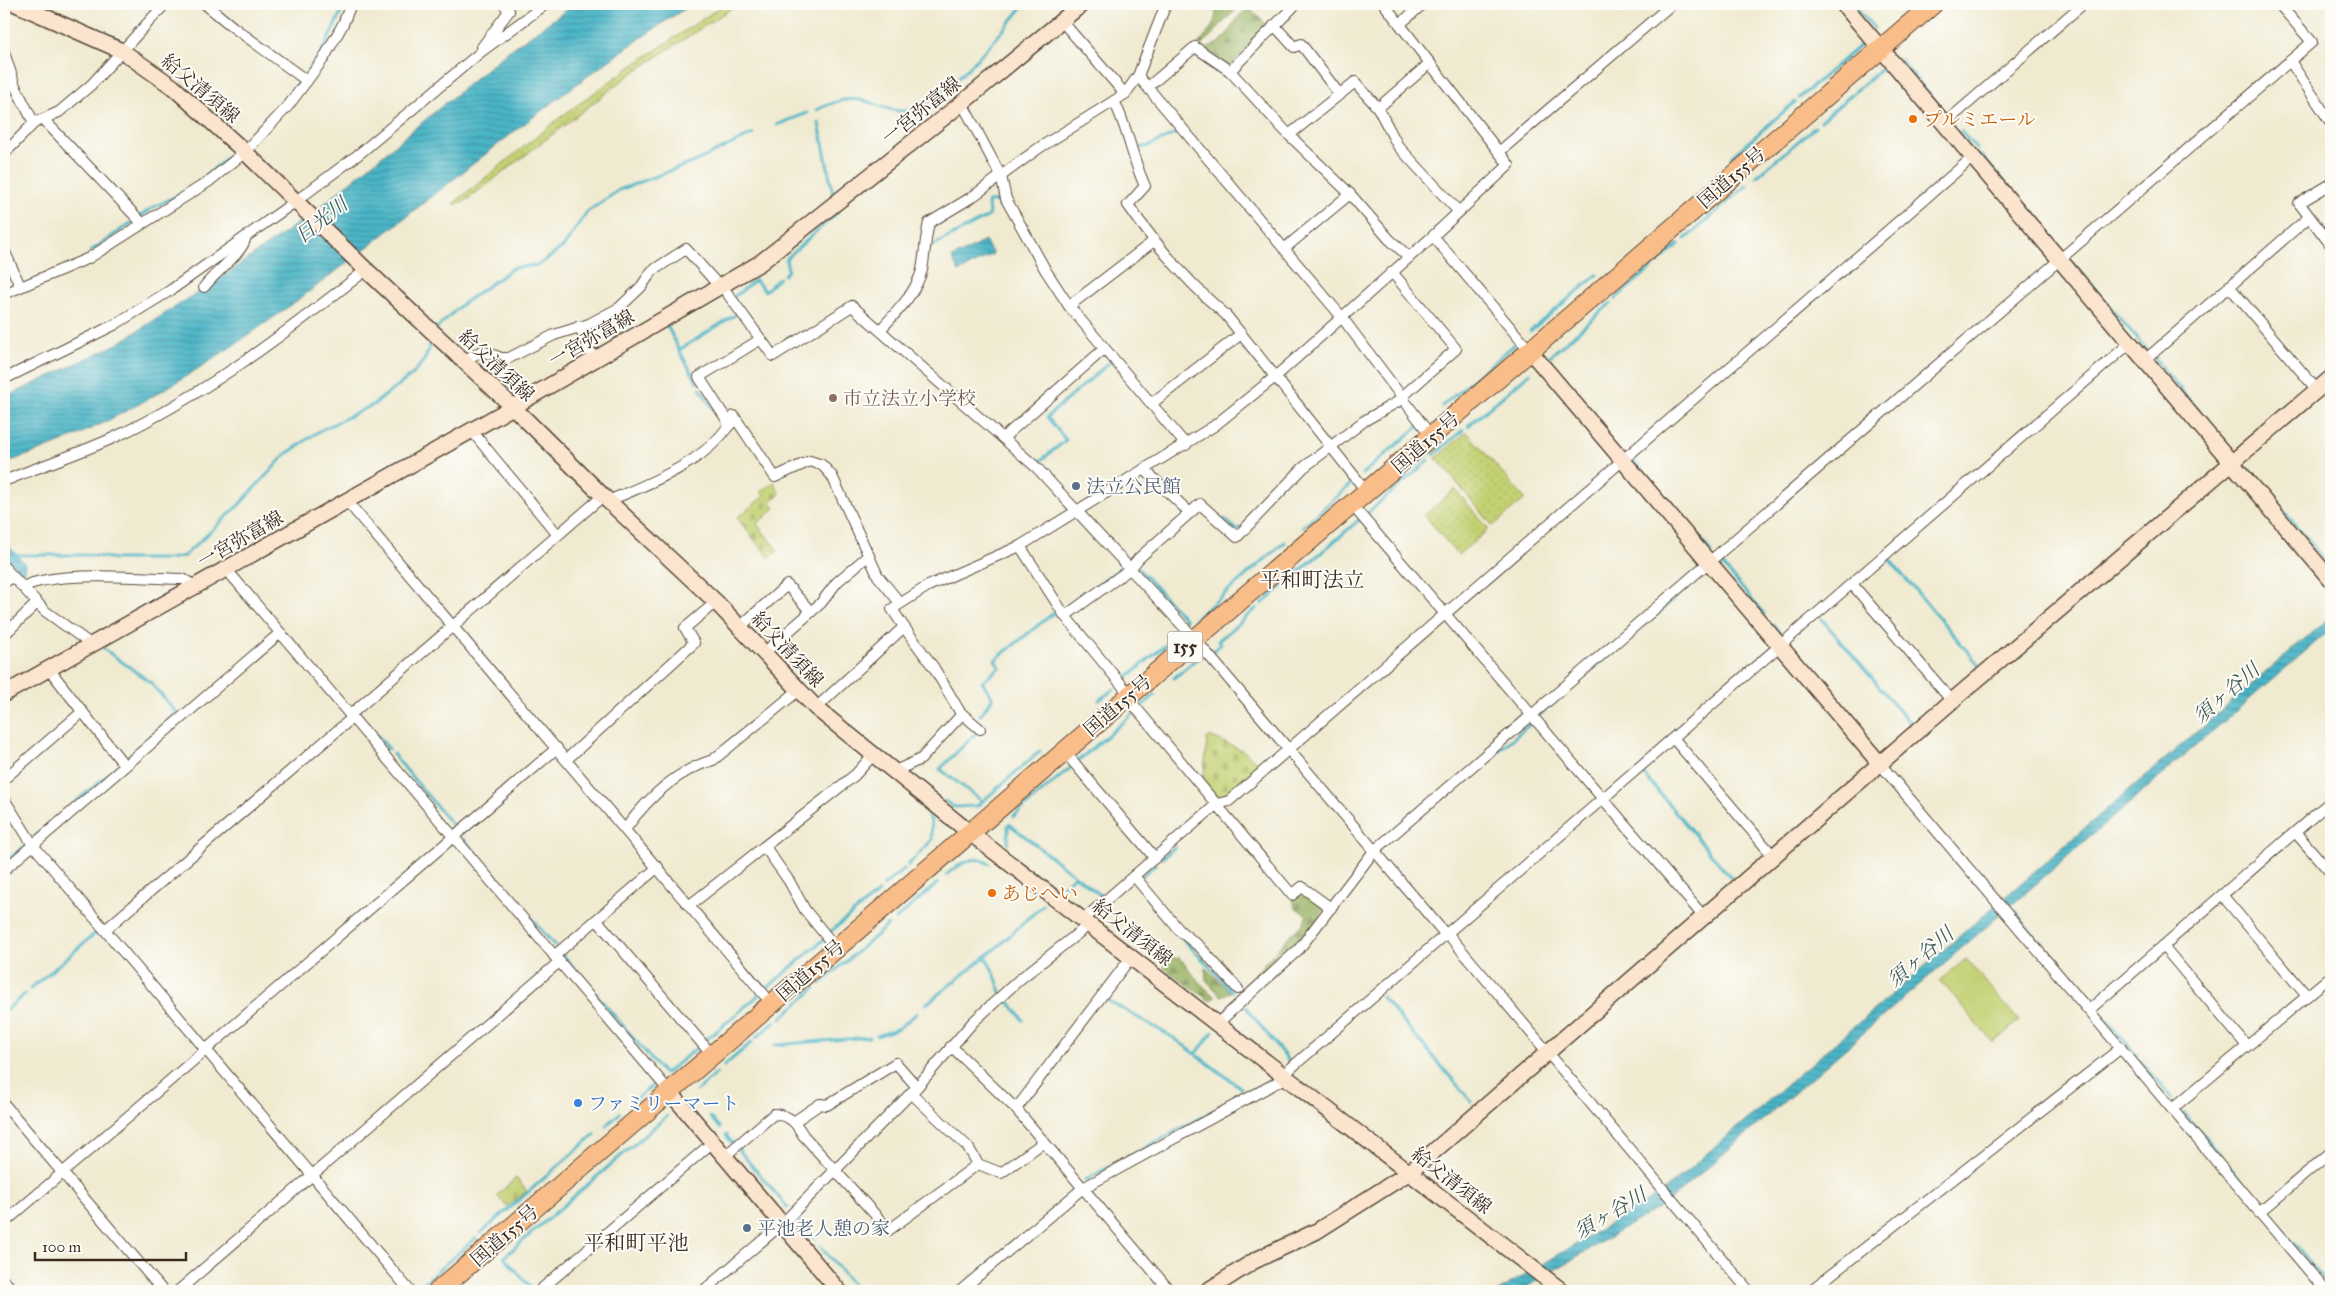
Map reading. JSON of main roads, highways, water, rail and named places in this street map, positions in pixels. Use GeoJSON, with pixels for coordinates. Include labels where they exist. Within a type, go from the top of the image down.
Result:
{"type":"FeatureCollection","features":[{"type":"Feature","properties":{"kind":"highway","name":"国道155号"},"geometry":{"type":"LineString","coordinates":[[438,1291],[1933,4]]}},
{"type":"Feature","properties":{"kind":"main road","name":"給父清須線"},"geometry":{"type":"LineString","coordinates":[[16,4],[122,51],[173,88],[242,149],[364,268],[513,407],[741,626],[816,708],[969,832],[1132,956],[1562,1291]]}},
{"type":"Feature","properties":{"kind":"main road","name":"一宮弥富線"},"geometry":{"type":"LineString","coordinates":[[4,694],[227,570],[346,500],[513,407],[721,286],[775,252],[962,103],[1082,4]]}},
{"type":"Feature","properties":{"kind":"main road"},"geometry":{"type":"LineString","coordinates":[[1843,4],[2331,580]]}},
{"type":"Feature","properties":{"kind":"main road"},"geometry":{"type":"LineString","coordinates":[[1530,351],[1881,765]]}},
{"type":"Feature","properties":{"kind":"main road"},"geometry":{"type":"LineString","coordinates":[[1213,1290],[1254,1261],[1317,1231],[1410,1172],[1881,765],[1952,701],[2331,378]]}},
{"type":"Feature","properties":{"kind":"main road"},"geometry":{"type":"LineString","coordinates":[[670,1092],[839,1291]]}},
{"type":"Feature","properties":{"kind":"water","name":"日光川"},"geometry":{"type":"Polygon","coordinates":[[[575,4],[692,4],[591,73],[302,297],[232,346],[196,370],[122,413],[44,449],[4,463],[4,398],[117,344],[219,279],[314,212],[507,52],[575,4]]]}},
{"type":"Feature","properties":{"kind":"water"},"geometry":{"type":"Polygon","coordinates":[[[985,241],[993,254],[959,272],[952,258],[985,241]]]}},
{"type":"Feature","properties":{"kind":"water"},"geometry":{"type":"Polygon","coordinates":[[[4,541],[25,564],[24,572],[21,574],[4,555],[4,541]]]}},
{"type":"Feature","properties":{"kind":"water"},"geometry":{"type":"Polygon","coordinates":[[[2331,616],[2331,629],[1668,1202],[1520,1291],[1498,1291],[1661,1193],[2331,616]]]}},
{"type":"Feature","properties":{"kind":"waterway"},"geometry":{"type":"LineString","coordinates":[[304,77],[324,48],[345,4]]}},
{"type":"Feature","properties":{"kind":"waterway"},"geometry":{"type":"LineString","coordinates":[[816,110],[848,99],[866,101],[898,111],[918,107],[935,97],[969,67],[1025,4]]}},
{"type":"Feature","properties":{"kind":"waterway"},"geometry":{"type":"LineString","coordinates":[[1853,4],[1874,28]]}},
{"type":"Feature","properties":{"kind":"waterway"},"geometry":{"type":"LineString","coordinates":[[1799,98],[1866,40]]}},
{"type":"Feature","properties":{"kind":"waterway"},"geometry":{"type":"LineString","coordinates":[[1900,60],[1948,116]]}},
{"type":"Feature","properties":{"kind":"waterway"},"geometry":{"type":"LineString","coordinates":[[1821,121],[1886,65]]}},
{"type":"Feature","properties":{"kind":"waterway"},"geometry":{"type":"LineString","coordinates":[[243,144],[300,82]]}},
{"type":"Feature","properties":{"kind":"waterway"},"geometry":{"type":"LineString","coordinates":[[1731,157],[1795,102]]}},
{"type":"Feature","properties":{"kind":"waterway"},"geometry":{"type":"LineString","coordinates":[[776,125],[807,113]]}},
{"type":"Feature","properties":{"kind":"waterway"},"geometry":{"type":"LineString","coordinates":[[819,123],[834,199]]}},
{"type":"Feature","properties":{"kind":"waterway"},"geometry":{"type":"LineString","coordinates":[[1756,177],[1815,127]]}},
{"type":"Feature","properties":{"kind":"waterway"},"geometry":{"type":"LineString","coordinates":[[1961,131],[1977,150]]}},
{"type":"Feature","properties":{"kind":"waterway"},"geometry":{"type":"LineString","coordinates":[[1134,149],[1149,146],[1179,132]]}},
{"type":"Feature","properties":{"kind":"waterway"},"geometry":{"type":"LineString","coordinates":[[436,329],[461,305],[513,268],[538,265],[546,260],[564,246],[587,212],[619,190],[694,162],[753,134]]}},
{"type":"Feature","properties":{"kind":"waterway"},"geometry":{"type":"LineString","coordinates":[[198,183],[237,149]]}},
{"type":"Feature","properties":{"kind":"waterway"},"geometry":{"type":"LineString","coordinates":[[1981,155],[2061,250]]}},
{"type":"Feature","properties":{"kind":"waterway"},"geometry":{"type":"LineString","coordinates":[[1685,239],[1747,185]]}},
{"type":"Feature","properties":{"kind":"waterway"},"geometry":{"type":"LineString","coordinates":[[91,251],[152,208],[184,192]]}},
{"type":"Feature","properties":{"kind":"waterway"},"geometry":{"type":"LineString","coordinates":[[928,248],[989,216],[988,202],[1003,201]]}},
{"type":"Feature","properties":{"kind":"waterway"},"geometry":{"type":"LineString","coordinates":[[784,275],[788,270],[786,260],[788,257],[837,213]]}},
{"type":"Feature","properties":{"kind":"waterway"},"geometry":{"type":"LineString","coordinates":[[1850,270],[1900,227]]}},
{"type":"Feature","properties":{"kind":"waterway"},"geometry":{"type":"LineString","coordinates":[[1615,299],[1679,244]]}},
{"type":"Feature","properties":{"kind":"waterway"},"geometry":{"type":"LineString","coordinates":[[2070,260],[2147,350]]}},
{"type":"Feature","properties":{"kind":"waterway"},"geometry":{"type":"LineString","coordinates":[[1530,331],[1597,275]]}},
{"type":"Feature","properties":{"kind":"waterway"},"geometry":{"type":"LineString","coordinates":[[734,297],[755,280],[765,291],[779,278]]}},
{"type":"Feature","properties":{"kind":"waterway"},"geometry":{"type":"LineString","coordinates":[[1550,356],[1611,303]]}},
{"type":"Feature","properties":{"kind":"waterway"},"geometry":{"type":"LineString","coordinates":[[697,382],[679,350],[738,313]]}},
{"type":"Feature","properties":{"kind":"waterway"},"geometry":{"type":"LineString","coordinates":[[667,325],[679,350]]}},
{"type":"Feature","properties":{"kind":"waterway"},"geometry":{"type":"LineString","coordinates":[[13,555],[89,555],[115,559],[169,559],[184,556],[238,506],[285,455],[319,431],[373,405],[413,374],[425,359],[432,340]]}},
{"type":"Feature","properties":{"kind":"waterway"},"geometry":{"type":"LineString","coordinates":[[1442,406],[1515,344]]}},
{"type":"Feature","properties":{"kind":"waterway"},"geometry":{"type":"LineString","coordinates":[[2153,357],[2228,446]]}},
{"type":"Feature","properties":{"kind":"waterway"},"geometry":{"type":"LineString","coordinates":[[1039,462],[1066,440],[1047,417],[1109,363]]}},
{"type":"Feature","properties":{"kind":"waterway"},"geometry":{"type":"LineString","coordinates":[[1468,426],[1530,373]]}},
{"type":"Feature","properties":{"kind":"waterway"},"geometry":{"type":"LineString","coordinates":[[700,388],[723,425]]}},
{"type":"Feature","properties":{"kind":"waterway"},"geometry":{"type":"LineString","coordinates":[[1362,474],[1419,426]]}},
{"type":"Feature","properties":{"kind":"waterway"},"geometry":{"type":"LineString","coordinates":[[1434,455],[1463,430]]}},
{"type":"Feature","properties":{"kind":"waterway"},"geometry":{"type":"LineString","coordinates":[[1636,454],[1634,456],[1635,462],[1712,553]]}},
{"type":"Feature","properties":{"kind":"waterway"},"geometry":{"type":"LineString","coordinates":[[1364,516],[1429,460]]}},
{"type":"Feature","properties":{"kind":"waterway"},"geometry":{"type":"LineString","coordinates":[[2248,469],[2331,567]]}},
{"type":"Feature","properties":{"kind":"waterway"},"geometry":{"type":"LineString","coordinates":[[1302,527],[1351,484]]}},
{"type":"Feature","properties":{"kind":"waterway"},"geometry":{"type":"LineString","coordinates":[[1224,519],[1237,530],[1240,528]]}},
{"type":"Feature","properties":{"kind":"waterway"},"geometry":{"type":"LineString","coordinates":[[1262,604],[1360,519]]}},
{"type":"Feature","properties":{"kind":"waterway"},"geometry":{"type":"LineString","coordinates":[[1194,620],[1285,542]]}},
{"type":"Feature","properties":{"kind":"waterway"},"geometry":{"type":"LineString","coordinates":[[1889,559],[1979,665]]}},
{"type":"Feature","properties":{"kind":"waterway"},"geometry":{"type":"LineString","coordinates":[[1721,563],[1764,614]]}},
{"type":"Feature","properties":{"kind":"waterway"},"geometry":{"type":"LineString","coordinates":[[1137,567],[1186,620]]}},
{"type":"Feature","properties":{"kind":"waterway"},"geometry":{"type":"LineString","coordinates":[[1066,608],[1121,568]]}},
{"type":"Feature","properties":{"kind":"waterway"},"geometry":{"type":"LineString","coordinates":[[1642,626],[1699,578]]}},
{"type":"Feature","properties":{"kind":"waterway"},"geometry":{"type":"LineString","coordinates":[[36,589],[41,595]]}},
{"type":"Feature","properties":{"kind":"waterway"},"geometry":{"type":"LineString","coordinates":[[1213,654],[1212,652],[1221,644],[1218,641],[1257,608]]}},
{"type":"Feature","properties":{"kind":"waterway"},"geometry":{"type":"LineString","coordinates":[[980,715],[993,698],[982,682],[1000,667],[995,660],[1056,611]]}},
{"type":"Feature","properties":{"kind":"waterway"},"geometry":{"type":"LineString","coordinates":[[1821,618],[1910,723]]}},
{"type":"Feature","properties":{"kind":"waterway"},"geometry":{"type":"LineString","coordinates":[[1774,625],[1782,636],[1785,636]]}},
{"type":"Feature","properties":{"kind":"waterway"},"geometry":{"type":"LineString","coordinates":[[1539,715],[1634,633]]}},
{"type":"Feature","properties":{"kind":"waterway"},"geometry":{"type":"LineString","coordinates":[[1124,680],[1176,636]]}},
{"type":"Feature","properties":{"kind":"waterway"},"geometry":{"type":"LineString","coordinates":[[104,649],[150,682],[177,713],[124,760]]}},
{"type":"Feature","properties":{"kind":"waterway"},"geometry":{"type":"LineString","coordinates":[[1174,678],[1200,656]]}},
{"type":"Feature","properties":{"kind":"waterway"},"geometry":{"type":"LineString","coordinates":[[1099,700],[1114,689]]}},
{"type":"Feature","properties":{"kind":"waterway"},"geometry":{"type":"LineString","coordinates":[[1143,705],[1155,695]]}},
{"type":"Feature","properties":{"kind":"waterway"},"geometry":{"type":"LineString","coordinates":[[1079,760],[1135,712]]}},
{"type":"Feature","properties":{"kind":"waterway"},"geometry":{"type":"LineString","coordinates":[[359,715],[389,749]]}},
{"type":"Feature","properties":{"kind":"waterway"},"geometry":{"type":"LineString","coordinates":[[1469,776],[1530,724]]}},
{"type":"Feature","properties":{"kind":"waterway"},"geometry":{"type":"LineString","coordinates":[[977,732],[940,769],[982,801]]}},
{"type":"Feature","properties":{"kind":"waterway"},"geometry":{"type":"LineString","coordinates":[[945,801],[954,807],[977,806],[1040,751]]}},
{"type":"Feature","properties":{"kind":"waterway"},"geometry":{"type":"LineString","coordinates":[[393,754],[453,826]]}},
{"type":"Feature","properties":{"kind":"waterway"},"geometry":{"type":"LineString","coordinates":[[35,836],[119,765]]}},
{"type":"Feature","properties":{"kind":"waterway"},"geometry":{"type":"LineString","coordinates":[[1014,816],[1070,768]]}},
{"type":"Feature","properties":{"kind":"waterway"},"geometry":{"type":"LineString","coordinates":[[1641,771],[1733,880]]}},
{"type":"Feature","properties":{"kind":"waterway"},"geometry":{"type":"LineString","coordinates":[[1450,792],[1463,781]]}},
{"type":"Feature","properties":{"kind":"waterway"},"geometry":{"type":"LineString","coordinates":[[908,865],[932,840],[931,821],[927,813]]}},
{"type":"Feature","properties":{"kind":"waterway"},"geometry":{"type":"LineString","coordinates":[[1009,824],[1104,898]]}},
{"type":"Feature","properties":{"kind":"waterway"},"geometry":{"type":"LineString","coordinates":[[1008,825],[1008,844]]}},
{"type":"Feature","properties":{"kind":"waterway"},"geometry":{"type":"LineString","coordinates":[[464,839],[555,946]]}},
{"type":"Feature","properties":{"kind":"waterway"},"geometry":{"type":"LineString","coordinates":[[4,863],[23,847]]}},
{"type":"Feature","properties":{"kind":"waterway"},"geometry":{"type":"LineString","coordinates":[[1162,858],[1175,847]]}},
{"type":"Feature","properties":{"kind":"waterway"},"geometry":{"type":"LineString","coordinates":[[946,875],[961,864],[972,860],[977,859],[989,864]]}},
{"type":"Feature","properties":{"kind":"waterway"},"geometry":{"type":"LineString","coordinates":[[1142,876],[1156,864]]}},
{"type":"Feature","properties":{"kind":"waterway"},"geometry":{"type":"LineString","coordinates":[[883,886],[904,869]]}},
{"type":"Feature","properties":{"kind":"waterway"},"geometry":{"type":"LineString","coordinates":[[1063,886],[1075,875]]}},
{"type":"Feature","properties":{"kind":"waterway"},"geometry":{"type":"LineString","coordinates":[[896,919],[938,883]]}},
{"type":"Feature","properties":{"kind":"waterway"},"geometry":{"type":"LineString","coordinates":[[830,932],[879,892]]}},
{"type":"Feature","properties":{"kind":"waterway"},"geometry":{"type":"LineString","coordinates":[[1148,900],[1232,991]]}},
{"type":"Feature","properties":{"kind":"waterway"},"geometry":{"type":"LineString","coordinates":[[926,1004],[994,950],[1043,905]]}},
{"type":"Feature","properties":{"kind":"waterway"},"geometry":{"type":"LineString","coordinates":[[2017,912],[2020,919],[2088,999]]}},
{"type":"Feature","properties":{"kind":"waterway"},"geometry":{"type":"LineString","coordinates":[[820,984],[888,925]]}},
{"type":"Feature","properties":{"kind":"waterway"},"geometry":{"type":"LineString","coordinates":[[30,989],[98,931]]}},
{"type":"Feature","properties":{"kind":"waterway"},"geometry":{"type":"LineString","coordinates":[[766,989],[824,939]]}},
{"type":"Feature","properties":{"kind":"waterway"},"geometry":{"type":"LineString","coordinates":[[562,954],[663,1073]]}},
{"type":"Feature","properties":{"kind":"waterway"},"geometry":{"type":"LineString","coordinates":[[985,956],[1001,992]]}},
{"type":"Feature","properties":{"kind":"waterway"},"geometry":{"type":"LineString","coordinates":[[781,1018],[815,988]]}},
{"type":"Feature","properties":{"kind":"waterway"},"geometry":{"type":"LineString","coordinates":[[4,1012],[25,994]]}},
{"type":"Feature","properties":{"kind":"waterway"},"geometry":{"type":"LineString","coordinates":[[706,1040],[760,994]]}},
{"type":"Feature","properties":{"kind":"waterway"},"geometry":{"type":"LineString","coordinates":[[1382,997],[1471,1101]]}},
{"type":"Feature","properties":{"kind":"waterway"},"geometry":{"type":"LineString","coordinates":[[1105,999],[1174,1038],[1241,1088]]}},
{"type":"Feature","properties":{"kind":"waterway"},"geometry":{"type":"LineString","coordinates":[[1008,1000],[1023,1020]]}},
{"type":"Feature","properties":{"kind":"waterway"},"geometry":{"type":"LineString","coordinates":[[1245,1006],[1291,1064]]}},
{"type":"Feature","properties":{"kind":"waterway"},"geometry":{"type":"LineString","coordinates":[[877,1036],[899,1028],[917,1013]]}},
{"type":"Feature","properties":{"kind":"waterway"},"geometry":{"type":"LineString","coordinates":[[2100,1013],[2137,1056]]}},
{"type":"Feature","properties":{"kind":"waterway"},"geometry":{"type":"LineString","coordinates":[[756,1038],[776,1021]]}},
{"type":"Feature","properties":{"kind":"waterway"},"geometry":{"type":"LineString","coordinates":[[1196,1054],[1213,1032]]}},
{"type":"Feature","properties":{"kind":"waterway"},"geometry":{"type":"LineString","coordinates":[[775,1045],[870,1037]]}},
{"type":"Feature","properties":{"kind":"waterway"},"geometry":{"type":"LineString","coordinates":[[724,1066],[752,1042]]}},
{"type":"Feature","properties":{"kind":"waterway"},"geometry":{"type":"LineString","coordinates":[[665,1074],[700,1045]]}},
{"type":"Feature","properties":{"kind":"waterway"},"geometry":{"type":"LineString","coordinates":[[2141,1061],[2173,1099]]}},
{"type":"Feature","properties":{"kind":"waterway"},"geometry":{"type":"LineString","coordinates":[[697,1091],[717,1073]]}},
{"type":"Feature","properties":{"kind":"waterway"},"geometry":{"type":"LineString","coordinates":[[1085,1180],[1271,1080]]}},
{"type":"Feature","properties":{"kind":"waterway"},"geometry":{"type":"LineString","coordinates":[[632,1102],[654,1084]]}},
{"type":"Feature","properties":{"kind":"waterway"},"geometry":{"type":"LineString","coordinates":[[606,1126],[620,1113]]}},
{"type":"Feature","properties":{"kind":"waterway"},"geometry":{"type":"LineString","coordinates":[[2184,1113],[2260,1203]]}},
{"type":"Feature","properties":{"kind":"waterway"},"geometry":{"type":"LineString","coordinates":[[534,1291],[504,1257],[667,1116]]}},
{"type":"Feature","properties":{"kind":"waterway"},"geometry":{"type":"LineString","coordinates":[[710,1117],[720,1128]]}},
{"type":"Feature","properties":{"kind":"waterway"},"geometry":{"type":"LineString","coordinates":[[480,1234],[595,1134]]}},
{"type":"Feature","properties":{"kind":"waterway"},"geometry":{"type":"LineString","coordinates":[[726,1135],[733,1144]]}},
{"type":"Feature","properties":{"kind":"waterway"},"geometry":{"type":"LineString","coordinates":[[738,1149],[788,1208]]}},
{"type":"Feature","properties":{"kind":"waterway"},"geometry":{"type":"LineString","coordinates":[[2268,1212],[2331,1287]]}},
{"type":"Feature","properties":{"kind":"waterway"},"geometry":{"type":"LineString","coordinates":[[796,1218],[815,1239]]}},
{"type":"Feature","properties":{"kind":"waterway"},"geometry":{"type":"LineString","coordinates":[[415,1290],[476,1238]]}},
{"type":"Feature","properties":{"kind":"waterway"},"geometry":{"type":"LineString","coordinates":[[820,1246],[858,1291]]}},
{"type":"Feature","properties":{"kind":"place","name":"プルミエール"},"geometry":{"type":"Point","coordinates":[1913,119]}},
{"type":"Feature","properties":{"kind":"place","name":"市立法立小学校"},"geometry":{"type":"Point","coordinates":[833,398]}},
{"type":"Feature","properties":{"kind":"place","name":"法立公民館"},"geometry":{"type":"Point","coordinates":[1076,486]}},
{"type":"Feature","properties":{"kind":"place","name":"あじへい"},"geometry":{"type":"Point","coordinates":[992,893]}},
{"type":"Feature","properties":{"kind":"place","name":"ファミリーマート"},"geometry":{"type":"Point","coordinates":[578,1103]}},
{"type":"Feature","properties":{"kind":"place","name":"平池老人憩の家"},"geometry":{"type":"Point","coordinates":[747,1228]}},
{"type":"Feature","properties":{"kind":"district","name":"平和町法立"},"geometry":{"type":"Point","coordinates":[1312,580]}},
{"type":"Feature","properties":{"kind":"district","name":"平和町平池"},"geometry":{"type":"Point","coordinates":[636,1243]}},
{"type":"Feature","properties":{"kind":"water label","name":"須ヶ谷川"},"geometry":{"type":"Point","coordinates":[2226,693]}},
{"type":"Feature","properties":{"kind":"water label","name":"須ヶ谷川"},"geometry":{"type":"Point","coordinates":[1920,957]}},
{"type":"Feature","properties":{"kind":"water label","name":"須ヶ谷川"},"geometry":{"type":"Point","coordinates":[1610,1213]}}]}
